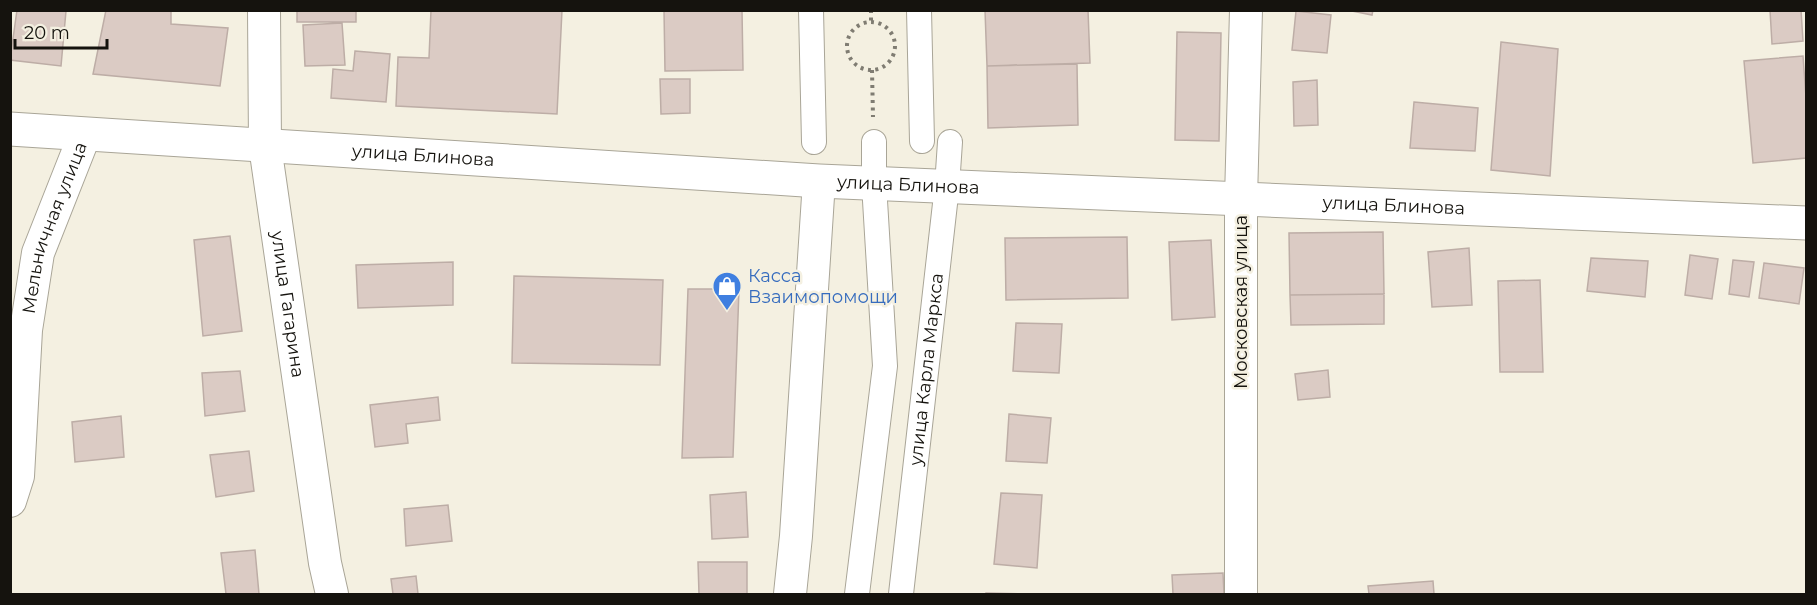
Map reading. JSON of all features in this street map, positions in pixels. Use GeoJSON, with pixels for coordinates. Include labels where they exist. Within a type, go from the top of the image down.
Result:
{"type":"FeatureCollection","features":[{"type":"Feature","properties":{"kind":"main road","name":"улица Блинова"},"geometry":{"type":"LineString","coordinates":[[10,129],[874,184],[1806,223]]}},
{"type":"Feature","properties":{"kind":"street","name":"улица Гагарина"},"geometry":{"type":"LineString","coordinates":[[264,10],[266,146],[325,563],[332,594]]}},
{"type":"Feature","properties":{"kind":"street"},"geometry":{"type":"LineString","coordinates":[[811,10],[814,142]]}},
{"type":"Feature","properties":{"kind":"street"},"geometry":{"type":"LineString","coordinates":[[919,10],[922,141]]}},
{"type":"Feature","properties":{"kind":"street","name":"Московская улица"},"geometry":{"type":"LineString","coordinates":[[1241,594],[1241,199],[1246,10]]}},
{"type":"Feature","properties":{"kind":"street","name":"Мельничная улица"},"geometry":{"type":"LineString","coordinates":[[10,501],[18,476],[26,330],[38,253],[85,134]]}},
{"type":"Feature","properties":{"kind":"street"},"geometry":{"type":"LineString","coordinates":[[857,594],[885,366],[874,184],[874,142]]}},
{"type":"Feature","properties":{"kind":"street","name":"улица Карла Маркса"},"geometry":{"type":"LineString","coordinates":[[901,594],[950,142]]}},
{"type":"Feature","properties":{"kind":"street"},"geometry":{"type":"LineString","coordinates":[[790,594],[796,536],[819,181]]}},
{"type":"Feature","properties":{"kind":"path"},"geometry":{"type":"LineString","coordinates":[[870,10],[871,21]]}},
{"type":"Feature","properties":{"kind":"path"},"geometry":{"type":"LineString","coordinates":[[871,21],[888,28],[894,36],[896,45],[889,63],[872,70],[862,69],[854,63],[849,56],[847,46],[854,29],[871,21]]}},
{"type":"Feature","properties":{"kind":"path"},"geometry":{"type":"LineString","coordinates":[[872,70],[874,142]]}},
{"type":"Feature","properties":{"kind":"building"},"geometry":{"type":"Polygon","coordinates":[[[17,10],[66,11],[61,66],[10,60],[17,10]]]}},
{"type":"Feature","properties":{"kind":"building"},"geometry":{"type":"Polygon","coordinates":[[[106,10],[171,10],[171,24],[228,28],[220,86],[93,74],[106,10]]]}},
{"type":"Feature","properties":{"kind":"building"},"geometry":{"type":"Polygon","coordinates":[[[297,10],[356,10],[356,22],[297,22],[297,10]]]}},
{"type":"Feature","properties":{"kind":"building"},"geometry":{"type":"Polygon","coordinates":[[[431,10],[562,10],[557,114],[396,106],[398,57],[429,58],[431,10]]]}},
{"type":"Feature","properties":{"kind":"building"},"geometry":{"type":"Polygon","coordinates":[[[664,10],[742,10],[743,70],[665,71],[664,10]]]}},
{"type":"Feature","properties":{"kind":"building"},"geometry":{"type":"Polygon","coordinates":[[[985,10],[1088,10],[1090,63],[987,66],[985,10]]]}},
{"type":"Feature","properties":{"kind":"building"},"geometry":{"type":"Polygon","coordinates":[[[1347,10],[1373,10],[1372,15],[1347,10]]]}},
{"type":"Feature","properties":{"kind":"building"},"geometry":{"type":"Polygon","coordinates":[[[1770,10],[1801,10],[1803,41],[1772,44],[1770,10]]]}},
{"type":"Feature","properties":{"kind":"building"},"geometry":{"type":"Polygon","coordinates":[[[1296,11],[1331,15],[1327,53],[1292,50],[1296,11]]]}},
{"type":"Feature","properties":{"kind":"building"},"geometry":{"type":"Polygon","coordinates":[[[342,23],[345,65],[305,66],[303,25],[342,23]]]}},
{"type":"Feature","properties":{"kind":"building"},"geometry":{"type":"Polygon","coordinates":[[[1177,32],[1221,33],[1219,141],[1175,140],[1177,32]]]}},
{"type":"Feature","properties":{"kind":"building"},"geometry":{"type":"Polygon","coordinates":[[[1501,42],[1558,49],[1550,176],[1491,170],[1501,42]]]}},
{"type":"Feature","properties":{"kind":"building"},"geometry":{"type":"Polygon","coordinates":[[[355,51],[390,54],[386,102],[331,98],[333,69],[353,71],[355,51]]]}},
{"type":"Feature","properties":{"kind":"building"},"geometry":{"type":"Polygon","coordinates":[[[1803,56],[1806,158],[1753,163],[1744,61],[1803,56]]]}},
{"type":"Feature","properties":{"kind":"building"},"geometry":{"type":"Polygon","coordinates":[[[1077,64],[1078,125],[988,128],[987,66],[1077,64]]]}},
{"type":"Feature","properties":{"kind":"building"},"geometry":{"type":"Polygon","coordinates":[[[660,79],[690,79],[690,113],[661,114],[660,79]]]}},
{"type":"Feature","properties":{"kind":"building"},"geometry":{"type":"Polygon","coordinates":[[[1317,80],[1318,125],[1294,126],[1293,82],[1317,80]]]}},
{"type":"Feature","properties":{"kind":"building"},"geometry":{"type":"Polygon","coordinates":[[[1414,102],[1478,108],[1475,151],[1410,148],[1414,102]]]}},
{"type":"Feature","properties":{"kind":"building"},"geometry":{"type":"Polygon","coordinates":[[[1383,232],[1384,294],[1290,295],[1289,233],[1383,232]]]}},
{"type":"Feature","properties":{"kind":"building"},"geometry":{"type":"Polygon","coordinates":[[[230,236],[242,331],[203,336],[194,240],[230,236]]]}},
{"type":"Feature","properties":{"kind":"building"},"geometry":{"type":"Polygon","coordinates":[[[1127,237],[1128,298],[1006,300],[1005,238],[1127,237]]]}},
{"type":"Feature","properties":{"kind":"building"},"geometry":{"type":"Polygon","coordinates":[[[1211,240],[1215,317],[1172,320],[1169,242],[1211,240]]]}},
{"type":"Feature","properties":{"kind":"building"},"geometry":{"type":"Polygon","coordinates":[[[1469,248],[1472,305],[1432,307],[1428,252],[1469,248]]]}},
{"type":"Feature","properties":{"kind":"building"},"geometry":{"type":"Polygon","coordinates":[[[1690,255],[1718,259],[1712,299],[1685,295],[1690,255]]]}},
{"type":"Feature","properties":{"kind":"building"},"geometry":{"type":"Polygon","coordinates":[[[1591,258],[1648,261],[1645,297],[1587,291],[1591,258]]]}},
{"type":"Feature","properties":{"kind":"building"},"geometry":{"type":"Polygon","coordinates":[[[1733,260],[1754,262],[1749,297],[1729,294],[1733,260]]]}},
{"type":"Feature","properties":{"kind":"building"},"geometry":{"type":"Polygon","coordinates":[[[453,262],[453,305],[358,308],[356,265],[453,262]]]}},
{"type":"Feature","properties":{"kind":"building"},"geometry":{"type":"Polygon","coordinates":[[[1764,263],[1804,268],[1799,304],[1759,298],[1764,263]]]}},
{"type":"Feature","properties":{"kind":"building"},"geometry":{"type":"Polygon","coordinates":[[[514,276],[663,280],[660,365],[512,363],[514,276]]]}},
{"type":"Feature","properties":{"kind":"building"},"geometry":{"type":"Polygon","coordinates":[[[1540,280],[1543,372],[1500,372],[1498,281],[1540,280]]]}},
{"type":"Feature","properties":{"kind":"building"},"geometry":{"type":"Polygon","coordinates":[[[688,289],[739,289],[733,457],[682,458],[688,289]]]}},
{"type":"Feature","properties":{"kind":"building"},"geometry":{"type":"Polygon","coordinates":[[[1384,294],[1384,324],[1291,325],[1290,295],[1384,294]]]}},
{"type":"Feature","properties":{"kind":"building"},"geometry":{"type":"Polygon","coordinates":[[[1016,323],[1062,324],[1059,373],[1013,371],[1016,323]]]}},
{"type":"Feature","properties":{"kind":"building"},"geometry":{"type":"Polygon","coordinates":[[[1328,370],[1330,397],[1298,400],[1295,374],[1328,370]]]}},
{"type":"Feature","properties":{"kind":"building"},"geometry":{"type":"Polygon","coordinates":[[[240,371],[245,411],[205,416],[202,373],[240,371]]]}},
{"type":"Feature","properties":{"kind":"building"},"geometry":{"type":"Polygon","coordinates":[[[438,397],[440,420],[406,424],[408,443],[375,447],[370,405],[438,397]]]}},
{"type":"Feature","properties":{"kind":"building"},"geometry":{"type":"Polygon","coordinates":[[[1009,414],[1051,418],[1047,463],[1006,461],[1009,414]]]}},
{"type":"Feature","properties":{"kind":"building"},"geometry":{"type":"Polygon","coordinates":[[[121,416],[124,457],[75,462],[72,422],[121,416]]]}},
{"type":"Feature","properties":{"kind":"building"},"geometry":{"type":"Polygon","coordinates":[[[249,451],[254,491],[216,497],[210,455],[249,451]]]}},
{"type":"Feature","properties":{"kind":"building"},"geometry":{"type":"Polygon","coordinates":[[[746,492],[748,537],[712,539],[710,495],[746,492]]]}},
{"type":"Feature","properties":{"kind":"building"},"geometry":{"type":"Polygon","coordinates":[[[1001,493],[1042,495],[1037,568],[994,564],[1001,493]]]}},
{"type":"Feature","properties":{"kind":"building"},"geometry":{"type":"Polygon","coordinates":[[[448,505],[452,541],[406,546],[404,509],[448,505]]]}},
{"type":"Feature","properties":{"kind":"building"},"geometry":{"type":"Polygon","coordinates":[[[255,550],[259,594],[226,594],[221,553],[255,550]]]}},
{"type":"Feature","properties":{"kind":"building"},"geometry":{"type":"Polygon","coordinates":[[[698,562],[747,562],[747,594],[699,594],[698,562]]]}},
{"type":"Feature","properties":{"kind":"building"},"geometry":{"type":"Polygon","coordinates":[[[1223,573],[1224,594],[1173,594],[1172,575],[1223,573]]]}},
{"type":"Feature","properties":{"kind":"building"},"geometry":{"type":"Polygon","coordinates":[[[416,576],[418,594],[393,594],[391,579],[416,576]]]}},
{"type":"Feature","properties":{"kind":"building"},"geometry":{"type":"Polygon","coordinates":[[[1433,581],[1434,594],[1369,594],[1368,586],[1433,581]]]}},
{"type":"Feature","properties":{"kind":"place","name":"Касса Взаимопомощи"},"geometry":{"type":"Point","coordinates":[727,312]}}]}
